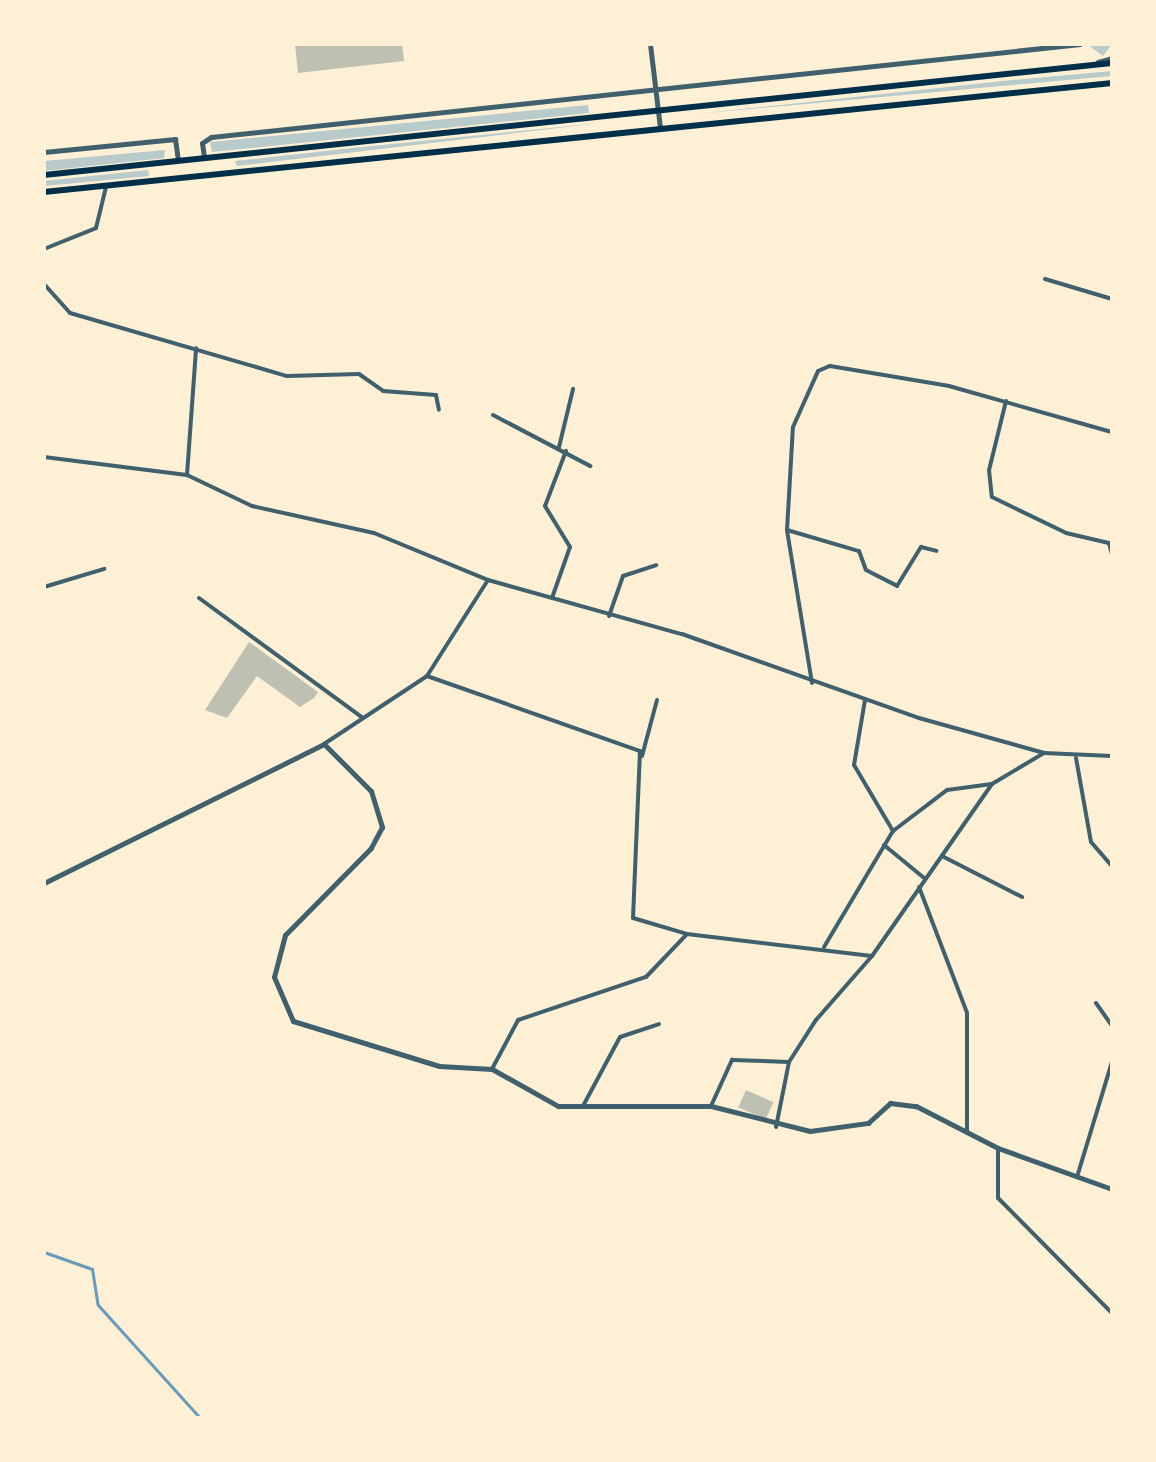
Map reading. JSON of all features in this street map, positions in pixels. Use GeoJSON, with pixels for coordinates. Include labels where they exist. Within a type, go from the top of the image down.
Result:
{"type":"FeatureCollection","features":[{"type":"Feature","properties":{"kind":"main road"},"geometry":{"type":"LineString","coordinates":[[44,175],[659,113],[1112,61]]}},
{"type":"Feature","properties":{"kind":"main road"},"geometry":{"type":"LineString","coordinates":[[44,192],[1112,83]]}},
{"type":"Feature","properties":{"kind":"main road"},"geometry":{"type":"LineString","coordinates":[[195,158],[198,176]]}},
{"type":"Feature","properties":{"kind":"street"},"geometry":{"type":"LineString","coordinates":[[650,44],[660,128]]}},
{"type":"Feature","properties":{"kind":"street"},"geometry":{"type":"LineString","coordinates":[[204,157],[202,143],[211,137],[1080,44]]}},
{"type":"Feature","properties":{"kind":"street"},"geometry":{"type":"LineString","coordinates":[[44,152],[175,139],[178,160]]}},
{"type":"Feature","properties":{"kind":"street"},"geometry":{"type":"LineString","coordinates":[[44,249],[96,228],[106,187]]}},
{"type":"Feature","properties":{"kind":"street"},"geometry":{"type":"LineString","coordinates":[[1045,279],[1112,299]]}},
{"type":"Feature","properties":{"kind":"street"},"geometry":{"type":"LineString","coordinates":[[44,284],[70,313],[287,376],[359,374],[383,391],[436,395],[439,410]]}},
{"type":"Feature","properties":{"kind":"street"},"geometry":{"type":"LineString","coordinates":[[187,475],[196,348]]}},
{"type":"Feature","properties":{"kind":"street"},"geometry":{"type":"LineString","coordinates":[[812,683],[787,530],[793,427],[824,367],[1006,401],[1112,432]]}},
{"type":"Feature","properties":{"kind":"street"},"geometry":{"type":"LineString","coordinates":[[559,447],[573,389]]}},
{"type":"Feature","properties":{"kind":"street"},"geometry":{"type":"LineString","coordinates":[[1006,401],[989,470],[992,497],[1066,533],[1109,543],[1112,553]]}},
{"type":"Feature","properties":{"kind":"street"},"geometry":{"type":"LineString","coordinates":[[493,415],[590,466]]}},
{"type":"Feature","properties":{"kind":"street"},"geometry":{"type":"LineString","coordinates":[[552,598],[570,547],[545,506],[566,451]]}},
{"type":"Feature","properties":{"kind":"street"},"geometry":{"type":"LineString","coordinates":[[44,457],[187,475],[252,506],[374,533],[488,580],[682,634],[865,700],[1044,753],[1076,758],[1111,755]]}},
{"type":"Feature","properties":{"kind":"street"},"geometry":{"type":"LineString","coordinates":[[787,530],[859,551],[866,570],[897,586],[921,547],[937,551]]}},
{"type":"Feature","properties":{"kind":"street"},"geometry":{"type":"LineString","coordinates":[[609,616],[623,576],[656,565]]}},
{"type":"Feature","properties":{"kind":"street"},"geometry":{"type":"LineString","coordinates":[[44,587],[104,569]]}},
{"type":"Feature","properties":{"kind":"street"},"geometry":{"type":"LineString","coordinates":[[44,883],[324,744],[427,676],[488,580]]}},
{"type":"Feature","properties":{"kind":"street"},"geometry":{"type":"LineString","coordinates":[[199,598],[363,718]]}},
{"type":"Feature","properties":{"kind":"street"},"geometry":{"type":"LineString","coordinates":[[427,676],[642,756]]}},
{"type":"Feature","properties":{"kind":"street"},"geometry":{"type":"LineString","coordinates":[[657,700],[642,756],[633,918],[687,934],[824,947],[872,956]]}},
{"type":"Feature","properties":{"kind":"street"},"geometry":{"type":"LineString","coordinates":[[865,700],[854,765],[893,831]]}},
{"type":"Feature","properties":{"kind":"street"},"geometry":{"type":"LineString","coordinates":[[324,744],[371,791],[382,827],[371,848],[285,935],[274,977],[293,1021],[439,1066],[492,1069],[558,1106],[711,1106],[776,1127],[868,1123],[890,1103],[967,1130],[998,1148],[1112,1189]]}},
{"type":"Feature","properties":{"kind":"street"},"geometry":{"type":"LineString","coordinates":[[824,947],[893,831],[947,790],[992,784],[1044,753]]}},
{"type":"Feature","properties":{"kind":"street"},"geometry":{"type":"LineString","coordinates":[[1076,758],[1091,842],[1112,866]]}},
{"type":"Feature","properties":{"kind":"street"},"geometry":{"type":"LineString","coordinates":[[776,1127],[789,1062],[872,956],[992,784]]}},
{"type":"Feature","properties":{"kind":"street"},"geometry":{"type":"LineString","coordinates":[[884,845],[924,878]]}},
{"type":"Feature","properties":{"kind":"street"},"geometry":{"type":"LineString","coordinates":[[942,856],[1022,897]]}},
{"type":"Feature","properties":{"kind":"street"},"geometry":{"type":"LineString","coordinates":[[918,886],[967,1013],[967,1130]]}},
{"type":"Feature","properties":{"kind":"street"},"geometry":{"type":"LineString","coordinates":[[492,1069],[518,1020],[646,977],[687,934]]}},
{"type":"Feature","properties":{"kind":"street"},"geometry":{"type":"LineString","coordinates":[[1096,1003],[1112,1026]]}},
{"type":"Feature","properties":{"kind":"street"},"geometry":{"type":"LineString","coordinates":[[583,1106],[620,1037],[659,1024]]}},
{"type":"Feature","properties":{"kind":"street"},"geometry":{"type":"LineString","coordinates":[[711,1106],[732,1060],[789,1062]]}},
{"type":"Feature","properties":{"kind":"street"},"geometry":{"type":"LineString","coordinates":[[1077,1177],[1112,1062]]}},
{"type":"Feature","properties":{"kind":"street"},"geometry":{"type":"LineString","coordinates":[[998,1148],[998,1198],[1112,1313]]}},
{"type":"Feature","properties":{"kind":"shaded area"},"geometry":{"type":"Polygon","coordinates":[[[1087,44],[1112,44],[1103,56],[1087,44]]]}},
{"type":"Feature","properties":{"kind":"shaded area"},"geometry":{"type":"Polygon","coordinates":[[[1112,71],[1112,76],[696,114],[1012,80],[1112,71]]]}},
{"type":"Feature","properties":{"kind":"shaded area"},"geometry":{"type":"Polygon","coordinates":[[[588,105],[589,113],[212,152],[210,142],[588,105]]]}},
{"type":"Feature","properties":{"kind":"shaded area"},"geometry":{"type":"Polygon","coordinates":[[[600,123],[237,166],[235,161],[352,148],[600,123]]]}},
{"type":"Feature","properties":{"kind":"shaded area"},"geometry":{"type":"Polygon","coordinates":[[[165,150],[164,158],[44,171],[44,161],[165,150]]]}},
{"type":"Feature","properties":{"kind":"shaded area"},"geometry":{"type":"Polygon","coordinates":[[[148,170],[149,176],[44,186],[44,181],[148,170]]]}},
{"type":"Feature","properties":{"kind":"building"},"geometry":{"type":"Polygon","coordinates":[[[295,44],[402,44],[404,61],[298,73],[295,44]]]}},
{"type":"Feature","properties":{"kind":"building"},"geometry":{"type":"Polygon","coordinates":[[[249,642],[318,692],[314,698],[300,707],[257,676],[227,718],[205,710],[249,642]]]}},
{"type":"Feature","properties":{"kind":"building"},"geometry":{"type":"Polygon","coordinates":[[[746,1090],[773,1102],[766,1120],[738,1107],[746,1090]]]}},
{"type":"Feature","properties":{"kind":"waterway"},"geometry":{"type":"LineString","coordinates":[[44,1252],[92,1269],[98,1305],[200,1418]]}}]}
